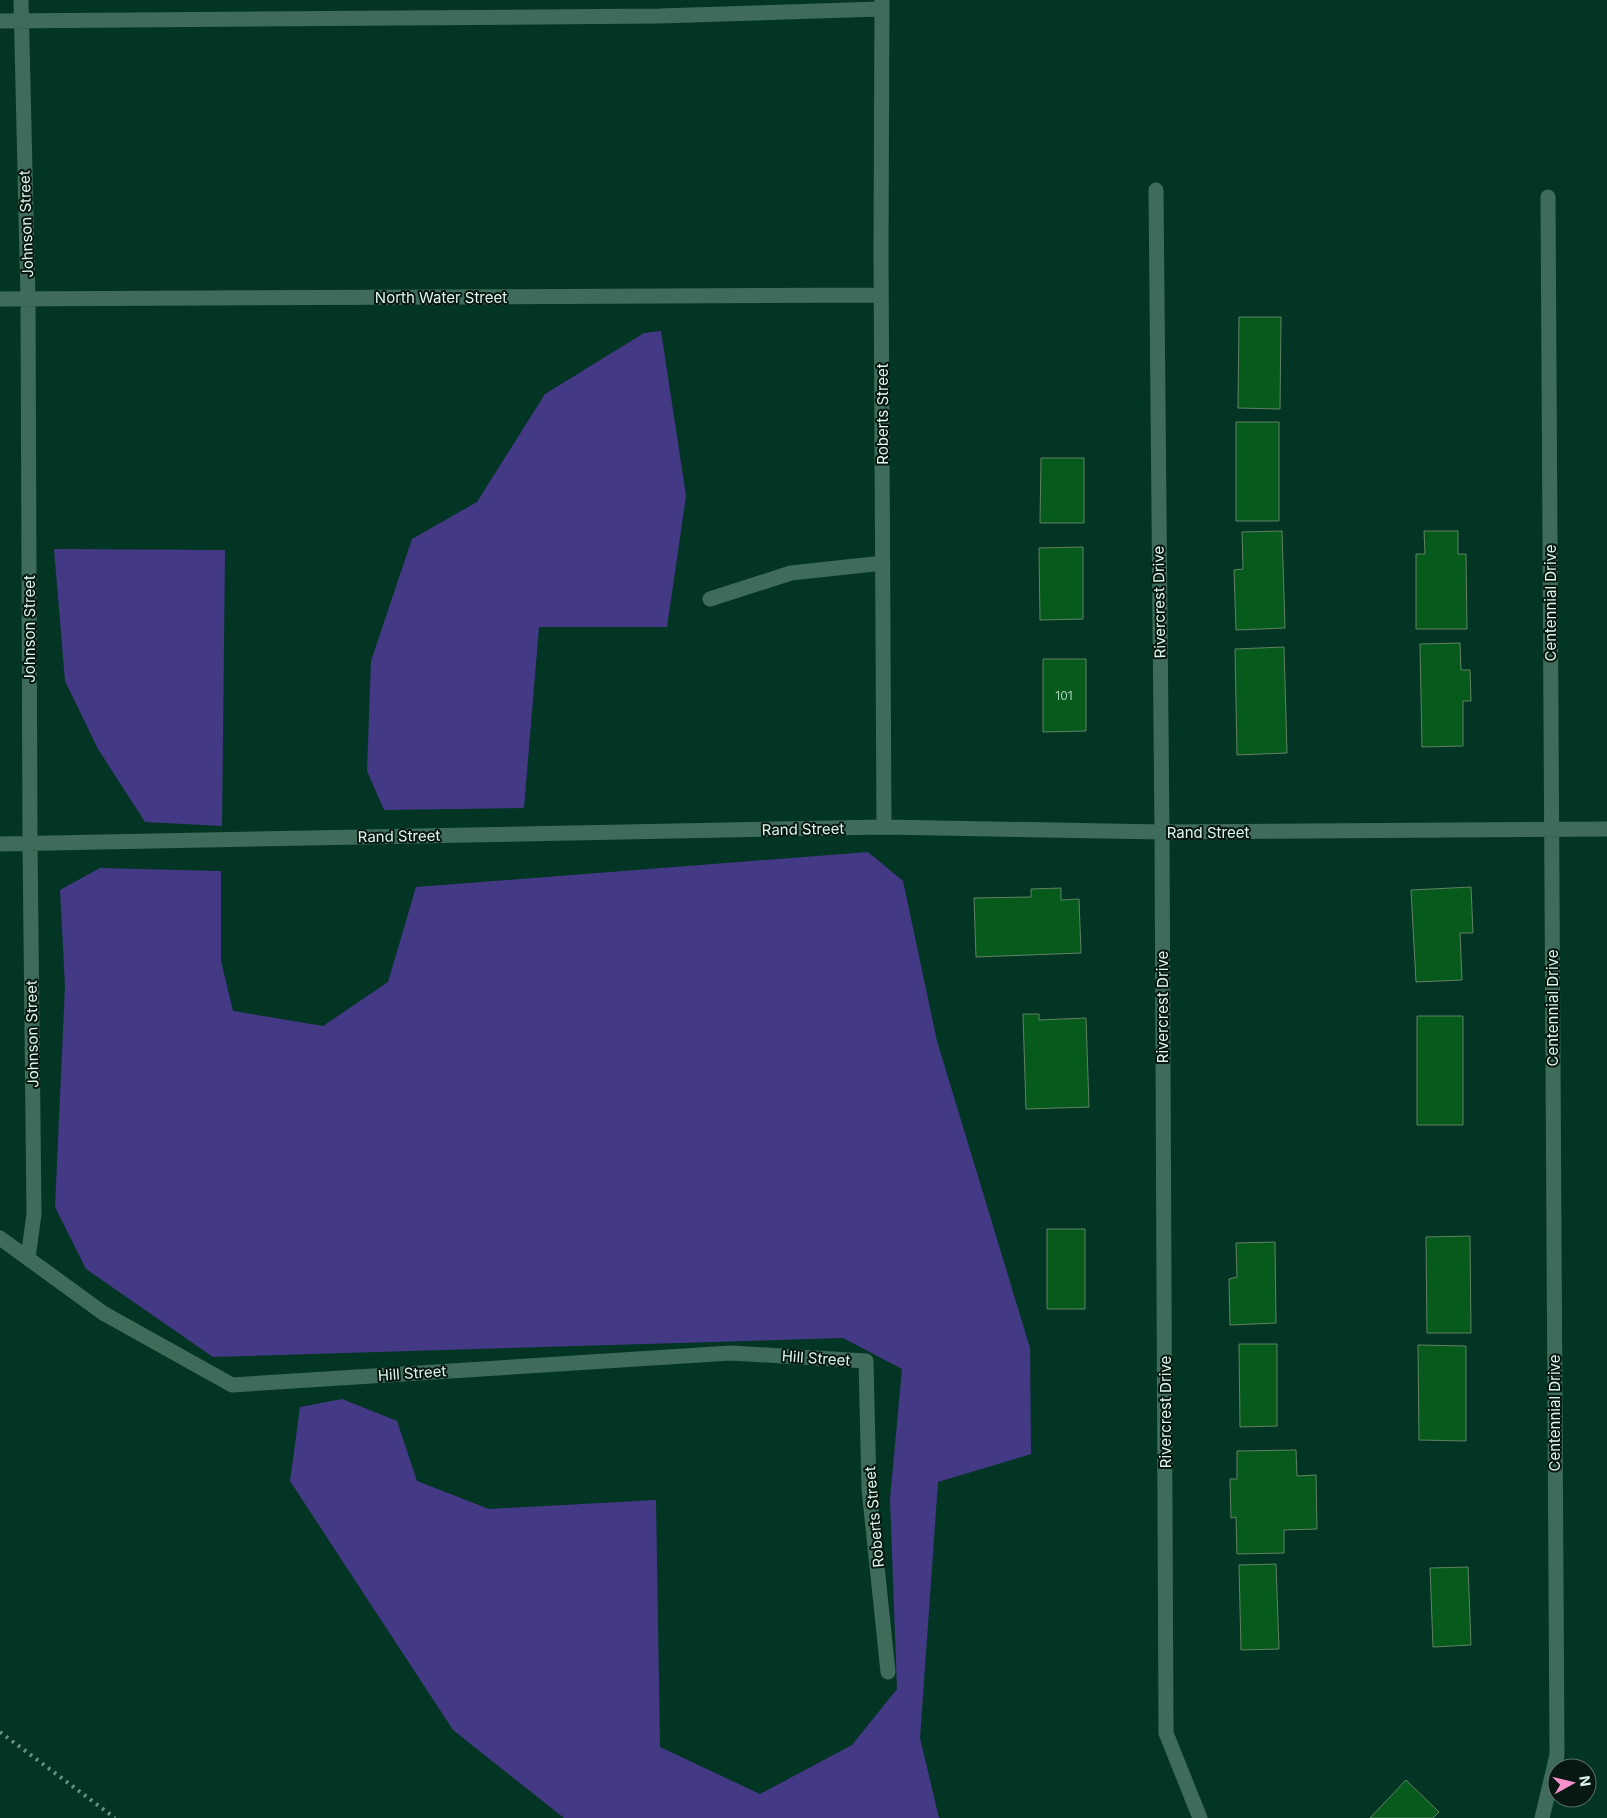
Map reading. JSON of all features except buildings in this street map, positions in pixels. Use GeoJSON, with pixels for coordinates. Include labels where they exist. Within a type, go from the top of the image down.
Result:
{"type":"FeatureCollection","features":[{"type":"Feature","properties":{"kind":"street","name":"Johnson Street"},"geometry":{"type":"LineString","coordinates":[[21,0],[28,299],[30,843],[34,1214],[28,1258]]}},
{"type":"Feature","properties":{"kind":"street"},"geometry":{"type":"LineString","coordinates":[[0,21],[659,16],[882,4]]}},
{"type":"Feature","properties":{"kind":"street","name":"Roberts Street"},"geometry":{"type":"LineString","coordinates":[[882,4],[881,295],[884,827]]}},
{"type":"Feature","properties":{"kind":"street","name":"Rivercrest Drive"},"geometry":{"type":"LineString","coordinates":[[1156,190],[1162,832],[1166,1733],[1200,1818]]}},
{"type":"Feature","properties":{"kind":"street","name":"Centennial Drive"},"geometry":{"type":"LineString","coordinates":[[1542,1818],[1556,1755],[1548,197]]}},
{"type":"Feature","properties":{"kind":"street","name":"North Water Street"},"geometry":{"type":"LineString","coordinates":[[0,299],[881,295]]}},
{"type":"Feature","properties":{"kind":"street"},"geometry":{"type":"LineString","coordinates":[[710,599],[791,573],[883,563]]}},
{"type":"Feature","properties":{"kind":"street","name":"Rand Street"},"geometry":{"type":"LineString","coordinates":[[0,844],[884,827],[1162,832],[1607,829]]}},
{"type":"Feature","properties":{"kind":"street","name":"Hill Street"},"geometry":{"type":"LineString","coordinates":[[0,1238],[103,1313],[232,1384],[731,1353],[866,1362]]}},
{"type":"Feature","properties":{"kind":"street","name":"Roberts Street"},"geometry":{"type":"LineString","coordinates":[[866,1362],[870,1489],[888,1672]]}},
{"type":"Feature","properties":{"kind":"shaded area"},"geometry":{"type":"Polygon","coordinates":[[[661,331],[686,496],[667,627],[539,627],[524,808],[384,810],[367,771],[371,661],[412,539],[477,502],[545,394],[644,333],[661,331]]]}},
{"type":"Feature","properties":{"kind":"shaded area"},"geometry":{"type":"Polygon","coordinates":[[[54,549],[225,550],[222,826],[145,822],[98,749],[65,681],[54,549]]]}},
{"type":"Feature","properties":{"kind":"shaded area"},"geometry":{"type":"Polygon","coordinates":[[[868,852],[903,881],[937,1041],[1030,1348],[1031,1454],[938,1482],[920,1738],[939,1818],[564,1818],[453,1730],[290,1481],[300,1407],[342,1399],[397,1421],[417,1481],[489,1509],[656,1500],[660,1747],[760,1794],[852,1745],[897,1689],[890,1499],[902,1369],[843,1338],[213,1357],[86,1269],[55,1207],[65,986],[60,890],[100,868],[221,871],[221,961],[233,1011],[323,1026],[388,982],[416,887],[868,852]]]}},
{"type":"Feature","properties":{"kind":"railway"},"geometry":{"type":"LineString","coordinates":[[0,1732],[115,1818]]}}]}
